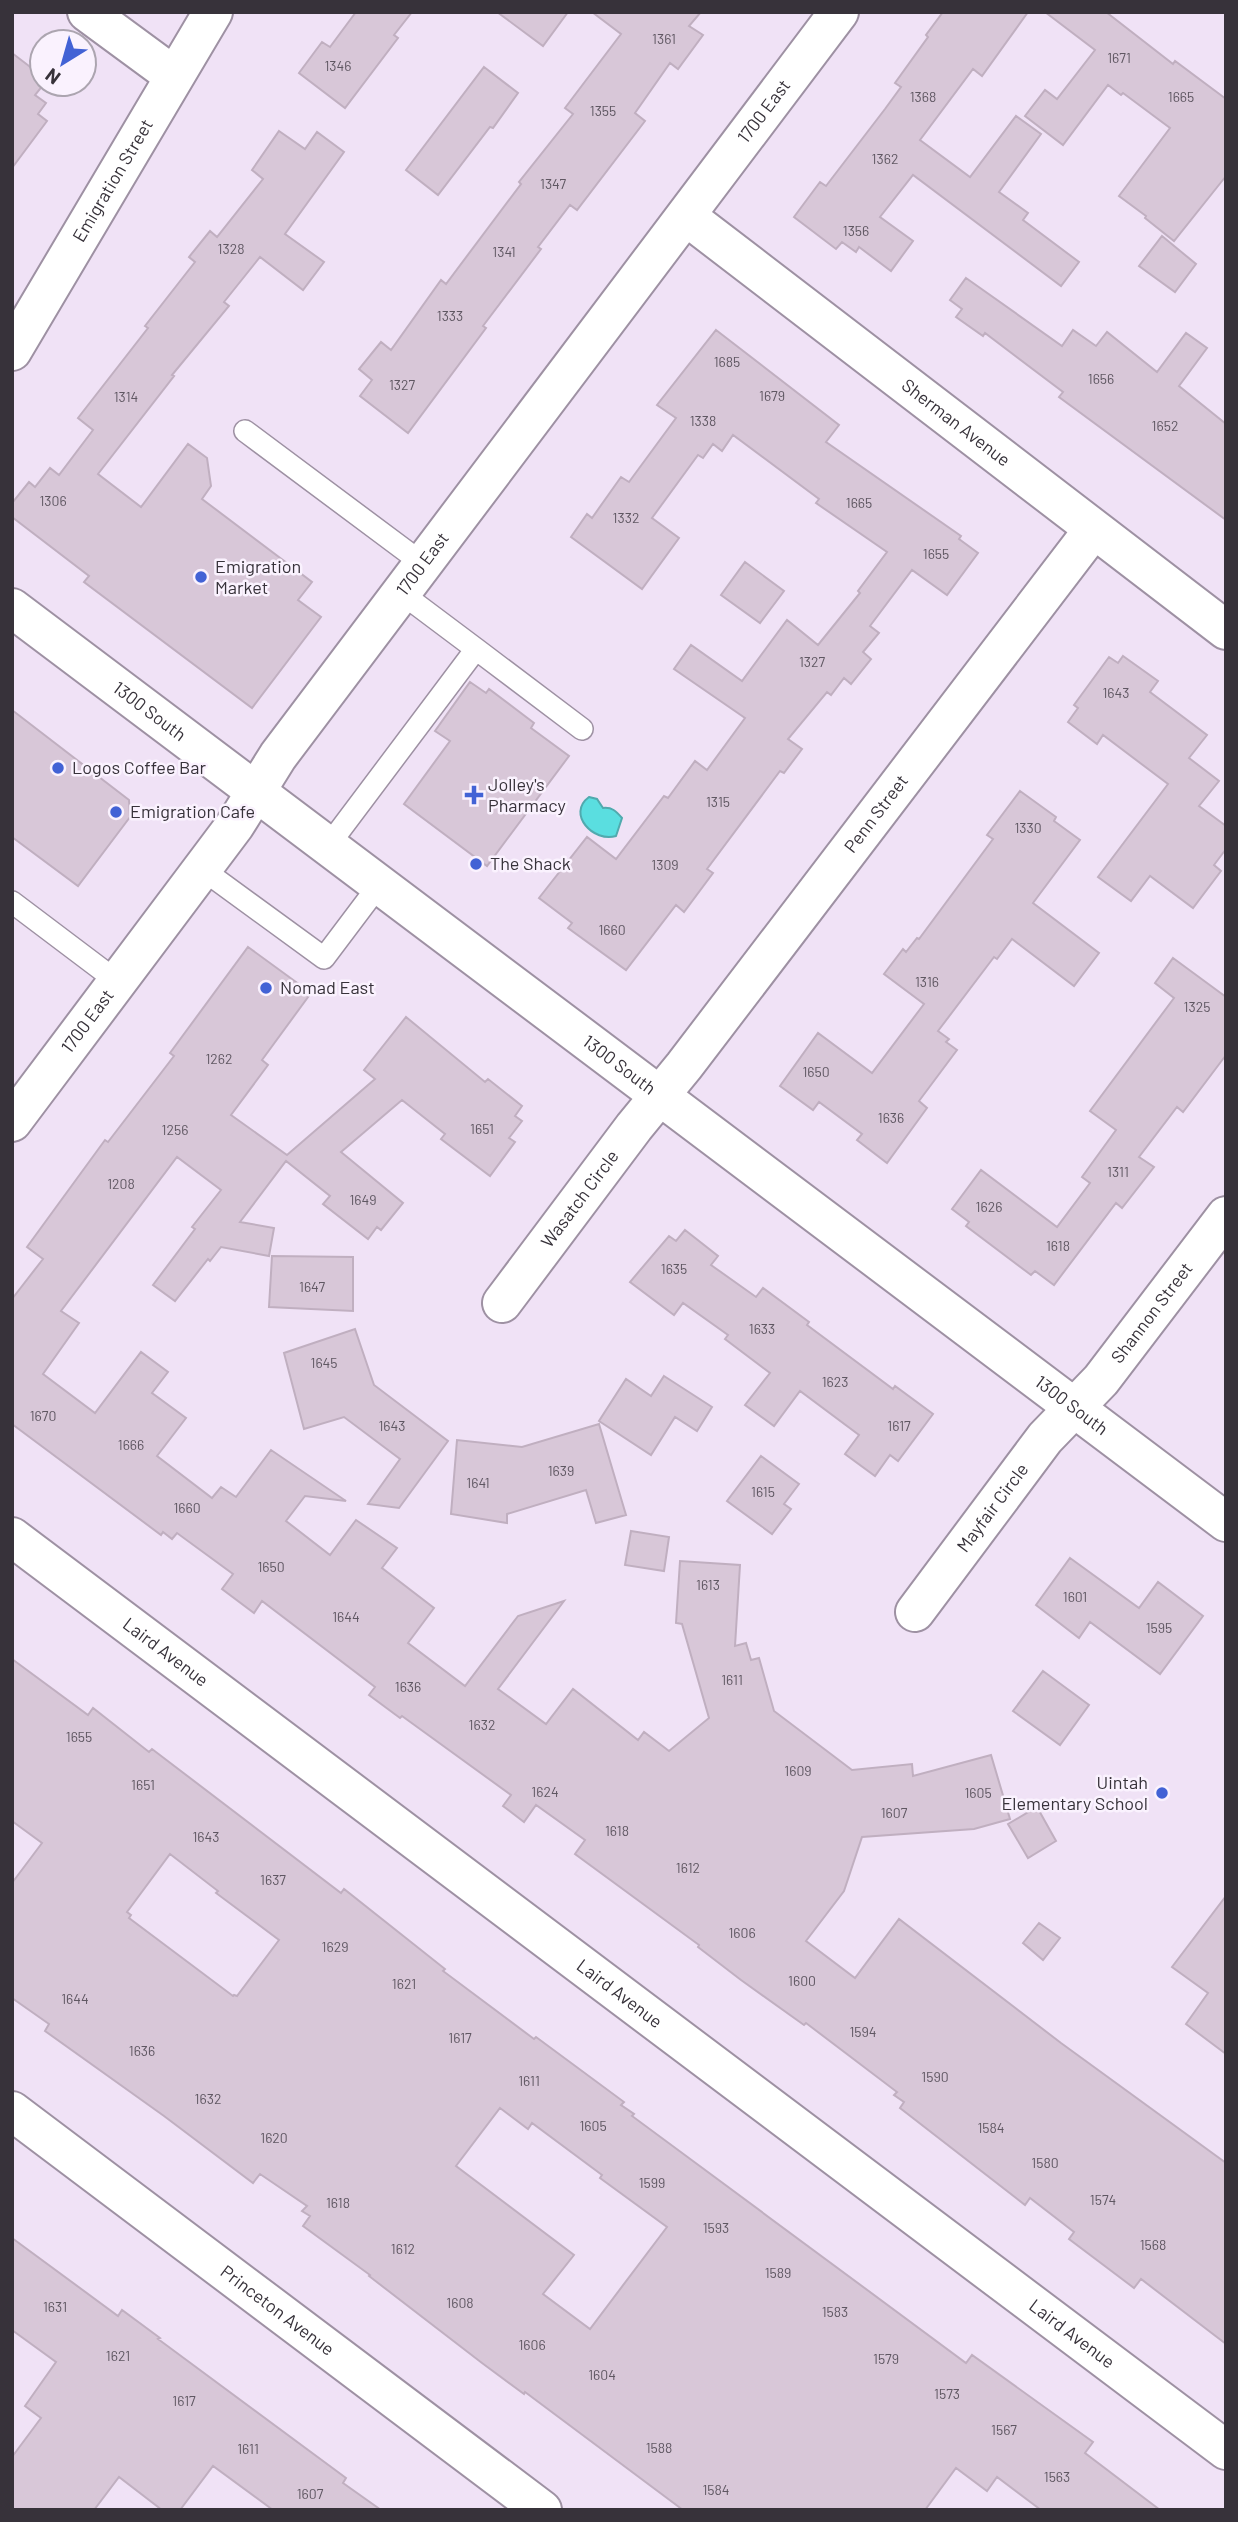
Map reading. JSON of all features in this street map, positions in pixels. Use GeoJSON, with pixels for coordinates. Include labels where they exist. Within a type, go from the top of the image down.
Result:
{"type":"FeatureCollection","features":[{"type":"Feature","properties":{"kind":"street"},"geometry":{"type":"LineString","coordinates":[[86,12],[174,76]]}},
{"type":"Feature","properties":{"kind":"street","name":"Emigration Street"},"geometry":{"type":"LineString","coordinates":[[12,351],[213,12]]}},
{"type":"Feature","properties":{"kind":"street","name":"1700 East"},"geometry":{"type":"LineString","coordinates":[[12,1122],[235,825],[278,756],[411,577],[839,12]]}},
{"type":"Feature","properties":{"kind":"street","name":"Sherman Avenue"},"geometry":{"type":"LineString","coordinates":[[686,216],[1226,630]]}},
{"type":"Feature","properties":{"kind":"street","name":"Penn Street"},"geometry":{"type":"LineString","coordinates":[[660,1096],[1093,530]]}},
{"type":"Feature","properties":{"kind":"street","name":"1300 South"},"geometry":{"type":"LineString","coordinates":[[12,608],[1226,1522]]}},
{"type":"Feature","properties":{"kind":"street","name":"Wasatch Circle"},"geometry":{"type":"LineString","coordinates":[[502,1303],[634,1126],[660,1096]]}},
{"type":"Feature","properties":{"kind":"street","name":"Shannon Street"},"geometry":{"type":"LineString","coordinates":[[1074,1409],[1101,1380],[1226,1216]]}},
{"type":"Feature","properties":{"kind":"street","name":"Mayfair Circle"},"geometry":{"type":"LineString","coordinates":[[915,1612],[1045,1437],[1074,1409]]}},
{"type":"Feature","properties":{"kind":"street","name":"Laird Avenue"},"geometry":{"type":"LineString","coordinates":[[12,1536],[1226,2450]]}},
{"type":"Feature","properties":{"kind":"street","name":"Princeton Avenue"},"geometry":{"type":"LineString","coordinates":[[12,2111],[542,2510]]}},
{"type":"Feature","properties":{"kind":"lane"},"geometry":{"type":"LineString","coordinates":[[245,430],[411,577],[477,649],[582,729]]}},
{"type":"Feature","properties":{"kind":"lane"},"geometry":{"type":"LineString","coordinates":[[328,846],[477,649]]}},
{"type":"Feature","properties":{"kind":"lane"},"geometry":{"type":"LineString","coordinates":[[202,869],[324,958],[379,885]]}},
{"type":"Feature","properties":{"kind":"lane"},"geometry":{"type":"LineString","coordinates":[[12,902],[118,982]]}},
{"type":"Feature","properties":{"kind":"water"},"geometry":{"type":"Polygon","coordinates":[[[589,797],[597,799],[603,808],[614,810],[622,818],[616,836],[599,835],[586,826],[580,811],[589,797]]]}},
{"type":"Feature","properties":{"kind":"building"},"geometry":{"type":"Polygon","coordinates":[[[356,12],[412,12],[394,35],[398,38],[345,108],[299,73],[322,42],[330,47],[356,12]]]}},
{"type":"Feature","properties":{"kind":"building"},"geometry":{"type":"Polygon","coordinates":[[[497,12],[568,12],[543,46],[497,12]]]}},
{"type":"Feature","properties":{"kind":"building"},"geometry":{"type":"Polygon","coordinates":[[[592,12],[701,12],[689,26],[703,35],[678,69],[670,63],[635,113],[645,121],[577,210],[570,205],[538,247],[541,249],[483,326],[486,328],[408,433],[360,396],[372,380],[359,369],[381,342],[391,350],[441,280],[446,284],[521,184],[519,182],[573,114],[565,108],[621,34],[592,12]]]}},
{"type":"Feature","properties":{"kind":"building"},"geometry":{"type":"Polygon","coordinates":[[[943,12],[1028,12],[982,76],[973,69],[920,140],[970,177],[1016,116],[1041,134],[999,192],[1028,213],[1023,220],[1079,262],[1061,286],[913,175],[880,217],[913,241],[891,271],[859,247],[856,252],[842,242],[836,249],[794,217],[820,182],[826,186],[901,87],[895,83],[943,12]]]}},
{"type":"Feature","properties":{"kind":"building"},"geometry":{"type":"Polygon","coordinates":[[[1045,12],[1106,12],[1173,64],[1175,61],[1226,99],[1226,176],[1174,241],[1119,196],[1170,128],[1108,85],[1063,145],[1025,116],[1045,90],[1057,99],[1095,50],[1045,12]]]}},
{"type":"Feature","properties":{"kind":"building"},"geometry":{"type":"Polygon","coordinates":[[[12,53],[28,65],[28,98],[39,98],[46,103],[38,114],[47,121],[12,168],[12,53]]]}},
{"type":"Feature","properties":{"kind":"building"},"geometry":{"type":"Polygon","coordinates":[[[484,67],[518,93],[438,195],[406,170],[484,67]]]}},
{"type":"Feature","properties":{"kind":"building"},"geometry":{"type":"Polygon","coordinates":[[[279,131],[305,149],[317,132],[344,152],[285,234],[324,262],[303,290],[260,257],[224,302],[229,306],[172,375],[174,376],[98,474],[141,507],[188,444],[207,458],[211,486],[202,499],[312,582],[298,600],[321,617],[252,708],[84,582],[89,576],[12,517],[12,503],[29,482],[35,487],[50,468],[59,475],[93,430],[78,418],[195,262],[189,257],[210,231],[217,237],[263,179],[252,170],[279,131]]]}},
{"type":"Feature","properties":{"kind":"building"},"geometry":{"type":"Polygon","coordinates":[[[1162,236],[1196,264],[1175,292],[1139,266],[1162,236]]]}},
{"type":"Feature","properties":{"kind":"building"},"geometry":{"type":"Polygon","coordinates":[[[966,278],[1062,346],[1073,330],[1096,346],[1107,332],[1157,372],[1186,333],[1207,348],[1179,386],[1226,424],[1226,520],[1059,397],[1063,392],[985,333],[983,336],[956,317],[962,309],[950,300],[966,278]]]}},
{"type":"Feature","properties":{"kind":"building"},"geometry":{"type":"Polygon","coordinates":[[[716,330],[839,425],[826,442],[961,536],[959,539],[978,553],[947,595],[912,570],[870,626],[879,633],[863,652],[871,659],[851,684],[844,678],[831,695],[827,692],[788,739],[802,749],[784,773],[780,771],[707,869],[713,873],[684,912],[676,905],[626,970],[568,928],[572,923],[539,898],[587,837],[616,859],[664,796],[668,798],[695,761],[707,770],[745,718],[674,669],[691,645],[742,681],[787,620],[818,645],[860,593],[858,591],[887,552],[816,503],[819,499],[733,435],[722,451],[713,444],[703,458],[698,455],[652,518],[679,538],[642,589],[571,537],[587,514],[592,518],[621,477],[629,482],[676,418],[657,405],[716,330]]]}},
{"type":"Feature","properties":{"kind":"building"},"geometry":{"type":"Polygon","coordinates":[[[745,562],[784,591],[760,623],[721,595],[745,562]]]}},
{"type":"Feature","properties":{"kind":"building"},"geometry":{"type":"Polygon","coordinates":[[[1123,656],[1158,681],[1150,692],[1207,735],[1189,758],[1219,781],[1199,806],[1226,826],[1226,849],[1214,865],[1221,871],[1193,908],[1150,876],[1131,901],[1098,877],[1168,784],[1103,735],[1097,744],[1068,722],[1078,708],[1074,705],[1109,657],[1118,663],[1123,656]]]}},
{"type":"Feature","properties":{"kind":"building"},"geometry":{"type":"Polygon","coordinates":[[[470,682],[486,693],[489,689],[534,723],[531,728],[569,756],[487,866],[404,804],[450,741],[435,731],[470,682]]]}},
{"type":"Feature","properties":{"kind":"building"},"geometry":{"type":"Polygon","coordinates":[[[12,710],[129,800],[130,817],[78,886],[12,837],[12,710]]]}},
{"type":"Feature","properties":{"kind":"building"},"geometry":{"type":"Polygon","coordinates":[[[1020,791],[1056,817],[1054,821],[1080,840],[1033,903],[1099,953],[1074,986],[1012,939],[997,959],[994,957],[938,1031],[949,1039],[946,1042],[957,1050],[919,1101],[927,1108],[887,1163],[857,1140],[862,1134],[819,1102],[813,1110],[780,1086],[818,1033],[872,1073],[924,1004],[884,974],[903,949],[906,952],[917,938],[919,939],[993,839],[987,835],[1020,791]]]}},
{"type":"Feature","properties":{"kind":"building"},"geometry":{"type":"Polygon","coordinates":[[[248,947],[311,993],[262,1060],[268,1065],[231,1115],[287,1155],[375,1079],[364,1070],[406,1017],[485,1082],[488,1079],[522,1106],[515,1116],[522,1121],[509,1138],[515,1142],[490,1176],[441,1139],[445,1134],[402,1100],[341,1152],[403,1203],[381,1230],[377,1227],[368,1239],[323,1204],[330,1196],[286,1161],[240,1222],[274,1228],[269,1256],[221,1247],[210,1261],[208,1259],[175,1301],[153,1285],[221,1190],[177,1157],[61,1311],[79,1323],[43,1374],[95,1413],[141,1352],[168,1372],[152,1393],[186,1418],[157,1456],[212,1498],[221,1487],[236,1497],[271,1450],[346,1501],[305,1496],[286,1521],[330,1555],[356,1520],[397,1548],[382,1568],[434,1608],[408,1643],[465,1686],[518,1616],[564,1601],[498,1689],[546,1724],[573,1689],[638,1740],[644,1732],[669,1751],[709,1718],[682,1624],[676,1623],[680,1561],[740,1565],[735,1646],[746,1643],[751,1660],[759,1658],[774,1711],[852,1770],[912,1764],[913,1776],[991,1755],[1010,1819],[974,1829],[862,1837],[844,1891],[806,1941],[855,1978],[899,1919],[1061,2043],[1226,2163],[1226,2344],[1141,2279],[1134,2288],[1069,2239],[1074,2232],[1030,2198],[1025,2205],[900,2108],[904,2102],[894,2095],[897,2092],[806,2023],[804,2025],[741,1980],[698,1947],[699,1945],[575,1854],[585,1840],[536,1805],[524,1822],[503,1806],[511,1795],[369,1695],[375,1687],[262,1601],[254,1613],[222,1589],[233,1574],[177,1533],[172,1539],[163,1532],[161,1535],[12,1424],[12,1299],[43,1259],[27,1247],[105,1140],[108,1142],[174,1056],[170,1053],[248,947]]]}},
{"type":"Feature","properties":{"kind":"building"},"geometry":{"type":"Polygon","coordinates":[[[1173,958],[1226,997],[1226,1055],[1183,1112],[1177,1107],[1139,1157],[1154,1167],[1122,1208],[1116,1203],[1054,1285],[1035,1271],[1031,1275],[966,1226],[969,1222],[952,1209],[981,1170],[1057,1227],[1090,1183],[1082,1177],[1116,1130],[1090,1111],[1174,998],[1155,983],[1173,958]]]}},
{"type":"Feature","properties":{"kind":"building"},"geometry":{"type":"Polygon","coordinates":[[[685,1230],[718,1256],[711,1265],[756,1297],[763,1288],[809,1322],[807,1325],[893,1389],[895,1386],[933,1414],[898,1461],[890,1455],[875,1476],[845,1454],[859,1435],[800,1391],[774,1426],[745,1405],[770,1373],[725,1339],[728,1335],[683,1303],[674,1315],[630,1282],[669,1236],[676,1241],[685,1230]]]}},
{"type":"Feature","properties":{"kind":"building"},"geometry":{"type":"Polygon","coordinates":[[[272,1256],[353,1257],[353,1311],[269,1307],[272,1256]]]}},
{"type":"Feature","properties":{"kind":"building"},"geometry":{"type":"Polygon","coordinates":[[[355,1329],[374,1385],[448,1441],[399,1508],[368,1504],[400,1459],[344,1417],[304,1429],[284,1353],[355,1329]]]}},
{"type":"Feature","properties":{"kind":"building"},"geometry":{"type":"Polygon","coordinates":[[[664,1376],[712,1407],[697,1431],[675,1417],[651,1455],[599,1421],[626,1379],[651,1396],[664,1376]]]}},
{"type":"Feature","properties":{"kind":"building"},"geometry":{"type":"Polygon","coordinates":[[[599,1424],[626,1515],[596,1523],[586,1490],[507,1514],[507,1523],[451,1514],[457,1440],[522,1447],[599,1424]]]}},
{"type":"Feature","properties":{"kind":"building"},"geometry":{"type":"Polygon","coordinates":[[[761,1456],[799,1484],[784,1504],[791,1509],[772,1534],[727,1501],[761,1456]]]}},
{"type":"Feature","properties":{"kind":"building"},"geometry":{"type":"Polygon","coordinates":[[[631,1531],[669,1537],[664,1571],[625,1565],[631,1531]]]}},
{"type":"Feature","properties":{"kind":"building"},"geometry":{"type":"Polygon","coordinates":[[[1070,1558],[1139,1608],[1158,1582],[1203,1616],[1160,1674],[1090,1622],[1079,1638],[1036,1605],[1070,1558]]]}},
{"type":"Feature","properties":{"kind":"building"},"geometry":{"type":"Polygon","coordinates":[[[12,1659],[88,1715],[93,1708],[149,1752],[152,1749],[341,1893],[344,1889],[445,1969],[443,1971],[624,2102],[621,2105],[634,2114],[632,2116],[966,2363],[972,2355],[1093,2442],[1085,2453],[1160,2510],[1041,2510],[997,2477],[987,2491],[956,2468],[925,2510],[683,2510],[482,2363],[303,2226],[310,2216],[302,2211],[307,2206],[260,2174],[253,2183],[45,2031],[49,2024],[12,1998],[12,1883],[42,1843],[12,1821],[12,1659]],[[170,1854],[127,1912],[131,1915],[129,1918],[233,1996],[237,1996],[279,1940],[216,1893],[218,1891],[170,1854]],[[500,2108],[456,2166],[574,2255],[543,2294],[590,2329],[667,2227],[532,2123],[528,2129],[500,2108]]]}},
{"type":"Feature","properties":{"kind":"building"},"geometry":{"type":"Polygon","coordinates":[[[1043,1671],[1089,1705],[1060,1745],[1013,1711],[1043,1671]]]}},
{"type":"Feature","properties":{"kind":"building"},"geometry":{"type":"Polygon","coordinates":[[[1037,1807],[1056,1841],[1028,1858],[1008,1824],[1037,1807]]]}},
{"type":"Feature","properties":{"kind":"building"},"geometry":{"type":"Polygon","coordinates":[[[1226,1896],[1226,2054],[1186,2024],[1208,1993],[1172,1967],[1226,1896]]]}},
{"type":"Feature","properties":{"kind":"building"},"geometry":{"type":"Polygon","coordinates":[[[1039,1923],[1060,1938],[1043,1960],[1023,1943],[1039,1923]]]}},
{"type":"Feature","properties":{"kind":"building"},"geometry":{"type":"Polygon","coordinates":[[[12,2238],[118,2316],[122,2310],[160,2338],[158,2339],[346,2478],[343,2483],[381,2510],[273,2510],[213,2466],[180,2510],[162,2510],[119,2477],[94,2510],[12,2510],[12,2457],[41,2418],[25,2406],[56,2362],[12,2330],[12,2238]]]}},
{"type":"Feature","properties":{"kind":"place","name":"Emigration Market"},"geometry":{"type":"Point","coordinates":[201,577]}},
{"type":"Feature","properties":{"kind":"place","name":"Logos Coffee Bar"},"geometry":{"type":"Point","coordinates":[58,768]}},
{"type":"Feature","properties":{"kind":"place","name":"Jolley's Pharmacy"},"geometry":{"type":"Point","coordinates":[474,795]}},
{"type":"Feature","properties":{"kind":"place","name":"Emigration Cafe"},"geometry":{"type":"Point","coordinates":[116,812]}},
{"type":"Feature","properties":{"kind":"place","name":"The Shack"},"geometry":{"type":"Point","coordinates":[476,864]}},
{"type":"Feature","properties":{"kind":"place","name":"Nomad East"},"geometry":{"type":"Point","coordinates":[266,988]}},
{"type":"Feature","properties":{"kind":"place","name":"Uintah Elementary School"},"geometry":{"type":"Point","coordinates":[1162,1793]}}]}
